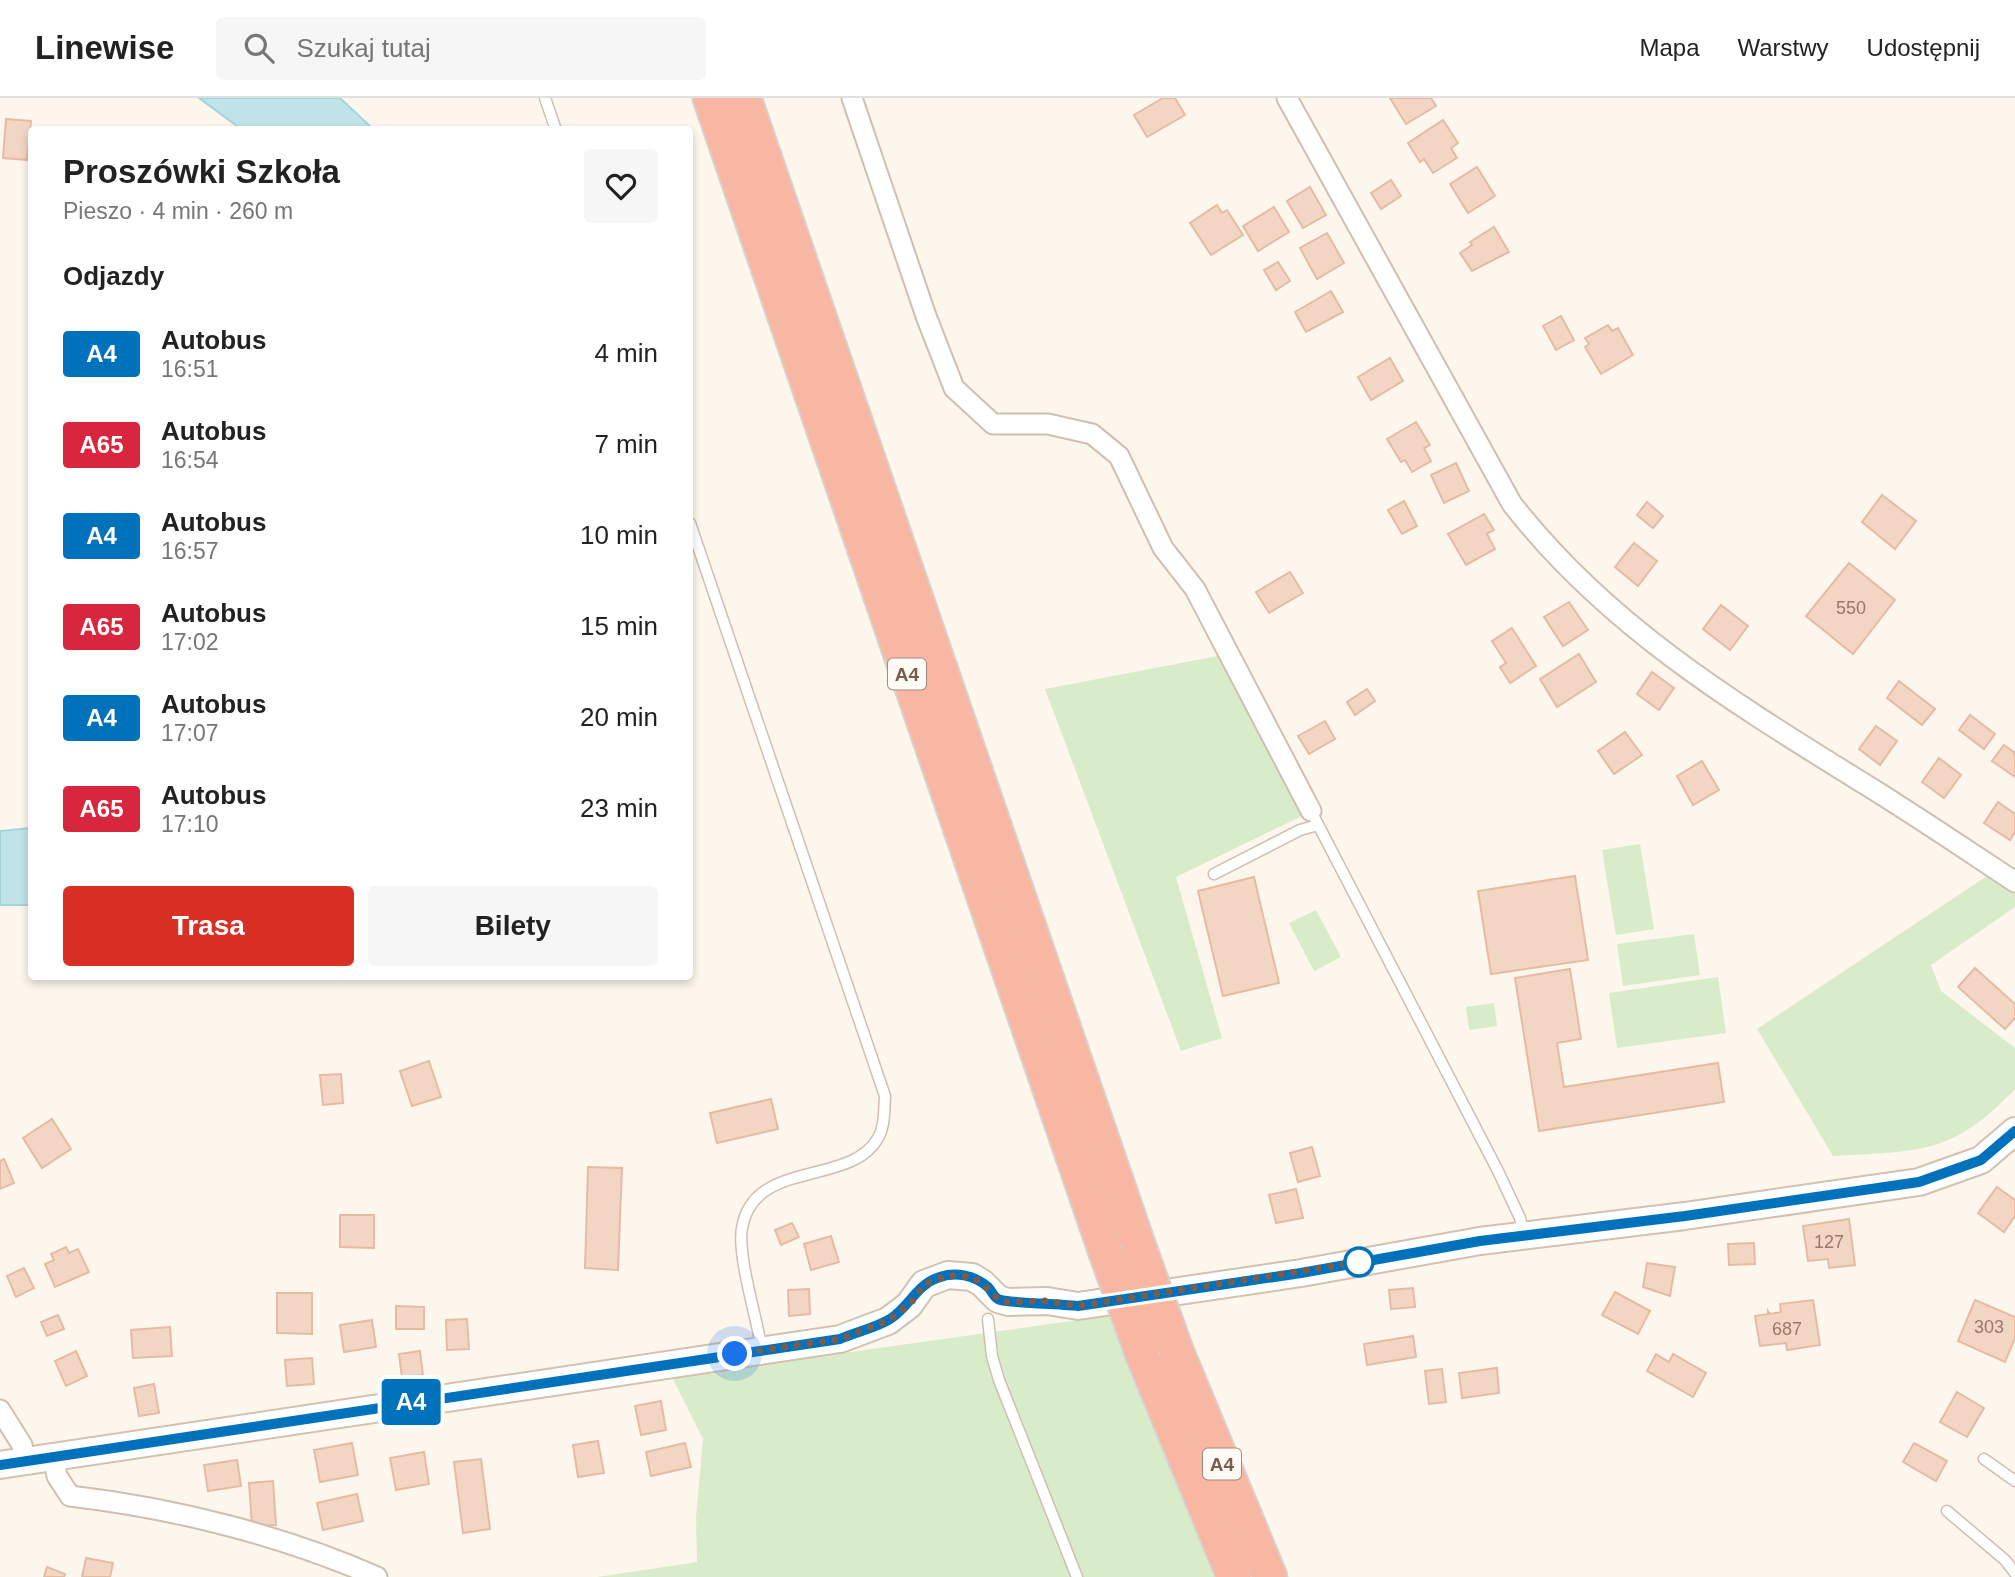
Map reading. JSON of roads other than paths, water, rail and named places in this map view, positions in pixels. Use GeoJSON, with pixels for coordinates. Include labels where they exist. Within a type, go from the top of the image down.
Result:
{"type":"FeatureCollection","features":[{"type":"Feature","properties":{"kind":"highway","name":"A4"},"geometry":{"type":"LineString","coordinates":[[710,98],[1105,1250],[1143,1353],[1234,1577]]}},
{"type":"Feature","properties":{"kind":"highway","name":"A4"},"geometry":{"type":"LineString","coordinates":[[744,98],[1139,1247],[1176,1350],[1270,1577]]}},
{"type":"Feature","properties":{"kind":"main road"},"geometry":{"type":"LineString","coordinates":[[13,1463],[840,1339],[887,1321],[909,1305],[925,1284],[948,1275],[972,1277],[998,1299],[1008,1302],[1046,1301],[1078,1306],[1524,1236],[1919,1182],[1981,1160],[2015,1131]]}},
{"type":"Feature","properties":{"kind":"street"},"geometry":{"type":"LineString","coordinates":[[852,98],[926,316],[954,388],[993,424],[1048,424],[1092,434],[1119,456],[1163,548],[1195,589],[1315,818]]}},
{"type":"Feature","properties":{"kind":"street"},"geometry":{"type":"LineString","coordinates":[[1287,98],[1512,504],[1544,546],[1608,609],[1757,718],[2015,882]]}},
{"type":"Feature","properties":{"kind":"street"},"geometry":{"type":"LineString","coordinates":[[0,1410],[22,1445],[13,1463]]}},
{"type":"Feature","properties":{"kind":"street"},"geometry":{"type":"LineString","coordinates":[[53,1457],[57,1476],[70,1496],[122,1503],[271,1538],[377,1577]]}},
{"type":"Feature","properties":{"kind":"lane"},"geometry":{"type":"LineString","coordinates":[[545,98],[555,126]]}},
{"type":"Feature","properties":{"kind":"lane"},"geometry":{"type":"LineString","coordinates":[[693,532],[885,1096],[884,1122],[878,1138],[868,1151],[850,1161],[783,1181],[751,1201],[742,1228],[743,1242],[762,1350]]}},
{"type":"Feature","properties":{"kind":"lane"},"geometry":{"type":"LineString","coordinates":[[1214,874],[1300,830],[1315,818],[1498,1171],[1520,1218],[1524,1236]]}},
{"type":"Feature","properties":{"kind":"lane"},"geometry":{"type":"LineString","coordinates":[[988,1319],[992,1356],[999,1380],[1077,1577]]}},
{"type":"Feature","properties":{"kind":"lane"},"geometry":{"type":"LineString","coordinates":[[1984,1460],[2015,1482]]}},
{"type":"Feature","properties":{"kind":"lane"},"geometry":{"type":"LineString","coordinates":[[1947,1511],[2005,1560],[2015,1573]]}},
{"type":"Feature","properties":{"kind":"water"},"geometry":{"type":"Polygon","coordinates":[[[199,98],[340,98],[370,126],[237,126],[199,98]]]}},
{"type":"Feature","properties":{"kind":"water"},"geometry":{"type":"Polygon","coordinates":[[[28,828],[28,905],[0,905],[0,831],[28,828]]]}}]}
